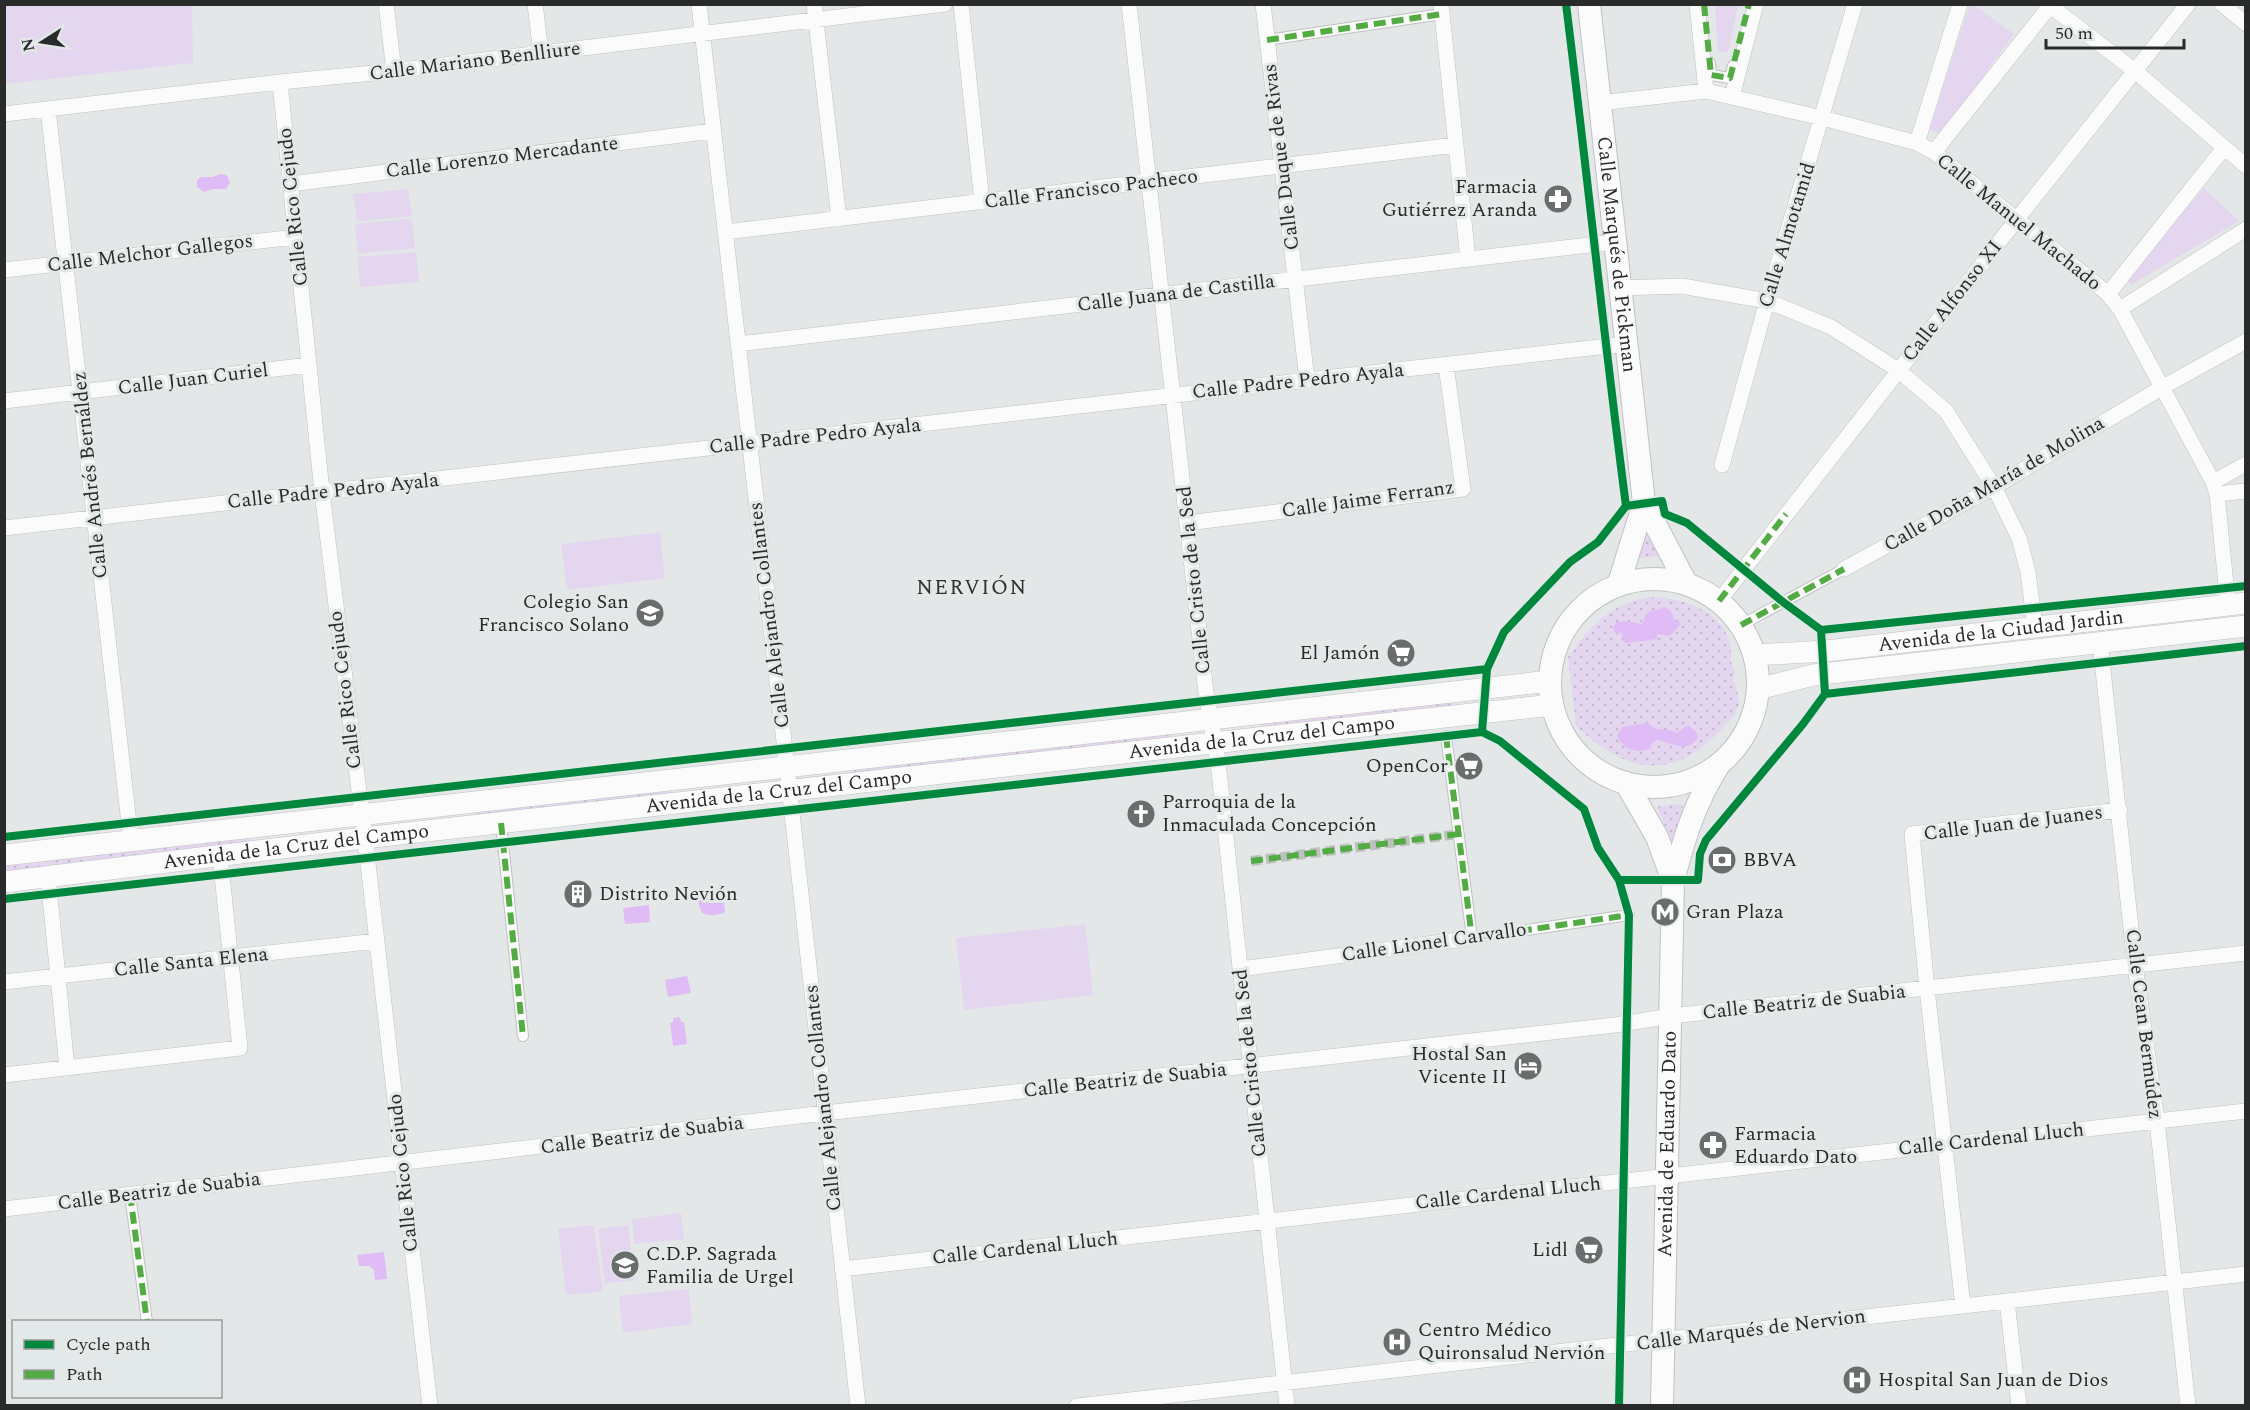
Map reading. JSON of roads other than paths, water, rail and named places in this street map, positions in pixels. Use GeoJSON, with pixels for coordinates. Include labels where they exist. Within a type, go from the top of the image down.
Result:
{"type":"FeatureCollection","features":[{"type":"Feature","properties":{"kind":"main road","name":"Calle Marqués de Pickman"},"geometry":{"type":"LineString","coordinates":[[1588,4],[1644,503]]}},
{"type":"Feature","properties":{"kind":"main road"},"geometry":{"type":"LineString","coordinates":[[1644,503],[1686,583]]}},
{"type":"Feature","properties":{"kind":"main road"},"geometry":{"type":"LineString","coordinates":[[1619,584],[1644,503]]}},
{"type":"Feature","properties":{"kind":"main road"},"geometry":{"type":"LineString","coordinates":[[1652,578],[1686,583],[1704,590],[1719,601],[1741,625],[1754,655],[1758,690],[1753,715],[1739,743],[1719,764],[1703,775],[1675,784],[1646,787],[1626,783],[1596,770],[1576,753],[1561,730],[1552,705],[1550,681],[1556,646],[1560,636],[1581,607],[1594,596],[1619,584],[1652,578]]}},
{"type":"Feature","properties":{"kind":"main road","name":"Avenida de la Ciudad Jardin"},"geometry":{"type":"LineString","coordinates":[[1754,655],[1822,651],[2237,604]]}},
{"type":"Feature","properties":{"kind":"main road","name":"Avenida de la Ciudad Jardin"},"geometry":{"type":"LineString","coordinates":[[1758,690],[1813,675],[2246,626]]}},
{"type":"Feature","properties":{"kind":"main road","name":"Avenida de la Cruz del Campo"},"geometry":{"type":"LineString","coordinates":[[4,855],[1550,681]]}},
{"type":"Feature","properties":{"kind":"main road","name":"Avenida de la Cruz del Campo"},"geometry":{"type":"LineString","coordinates":[[4,882],[364,838],[1552,705]]}},
{"type":"Feature","properties":{"kind":"main road"},"geometry":{"type":"LineString","coordinates":[[1673,881],[1686,830],[1702,792],[1719,764]]}},
{"type":"Feature","properties":{"kind":"main road"},"geometry":{"type":"LineString","coordinates":[[1626,783],[1657,837],[1673,881]]}},
{"type":"Feature","properties":{"kind":"main road","name":"Avenida de Eduardo Dato"},"geometry":{"type":"LineString","coordinates":[[1662,1406],[1673,881]]}},
{"type":"Feature","properties":{"kind":"street"},"geometry":{"type":"LineString","coordinates":[[386,4],[394,71]]}},
{"type":"Feature","properties":{"kind":"street"},"geometry":{"type":"LineString","coordinates":[[535,4],[541,54]]}},
{"type":"Feature","properties":{"kind":"street","name":"Calle Alejandro Collantes"},"geometry":{"type":"LineString","coordinates":[[699,4],[858,1406]]}},
{"type":"Feature","properties":{"kind":"street","name":"Calle Mariano Benlliure"},"geometry":{"type":"LineString","coordinates":[[4,114],[541,54],[702,33],[815,12],[945,4]]}},
{"type":"Feature","properties":{"kind":"street"},"geometry":{"type":"LineString","coordinates":[[961,4],[982,202]]}},
{"type":"Feature","properties":{"kind":"street","name":"Calle Cristo de la Sed"},"geometry":{"type":"LineString","coordinates":[[1129,4],[1187,523],[1215,744],[1287,1406]]}},
{"type":"Feature","properties":{"kind":"street","name":"Calle Duque de Rivas"},"geometry":{"type":"LineString","coordinates":[[1263,4],[1307,380]]}},
{"type":"Feature","properties":{"kind":"street"},"geometry":{"type":"LineString","coordinates":[[1697,4],[1706,91]]}},
{"type":"Feature","properties":{"kind":"street"},"geometry":{"type":"LineString","coordinates":[[1704,4],[1711,75],[1730,78],[1749,4]]}},
{"type":"Feature","properties":{"kind":"street"},"geometry":{"type":"LineString","coordinates":[[1732,97],[1756,4]]}},
{"type":"Feature","properties":{"kind":"street","name":"Calle Almotamid"},"geometry":{"type":"LineString","coordinates":[[1722,465],[1767,301],[1855,4]]}},
{"type":"Feature","properties":{"kind":"street"},"geometry":{"type":"LineString","coordinates":[[1917,143],[1960,4]]}},
{"type":"Feature","properties":{"kind":"street","name":"Calle Alfonso XI"},"geometry":{"type":"LineString","coordinates":[[1719,601],[1898,370],[2188,4]]}},
{"type":"Feature","properties":{"kind":"street"},"geometry":{"type":"LineString","coordinates":[[2222,4],[2246,24]]}},
{"type":"Feature","properties":{"kind":"street"},"geometry":{"type":"LineString","coordinates":[[1934,153],[2049,5],[2135,71],[2246,166]]}},
{"type":"Feature","properties":{"kind":"street"},"geometry":{"type":"LineString","coordinates":[[1267,40],[1441,9],[1468,259]]}},
{"type":"Feature","properties":{"kind":"street"},"geometry":{"type":"LineString","coordinates":[[815,12],[839,219]]}},
{"type":"Feature","properties":{"kind":"street","name":"Calle Rico Cejudo"},"geometry":{"type":"LineString","coordinates":[[280,82],[322,492],[377,941],[430,1406]]}},
{"type":"Feature","properties":{"kind":"street","name":"Calle Manuel Machado"},"geometry":{"type":"LineString","coordinates":[[1599,103],[1706,91],[1917,143],[1934,153],[2108,294],[2120,309],[2215,488],[2237,604]]}},
{"type":"Feature","properties":{"kind":"street","name":"Calle Andrés Bernáldez"},"geometry":{"type":"LineString","coordinates":[[48,109],[131,841]]}},
{"type":"Feature","properties":{"kind":"street","name":"Calle Lorenzo Mercadante"},"geometry":{"type":"LineString","coordinates":[[290,184],[713,131]]}},
{"type":"Feature","properties":{"kind":"street","name":"Calle Francisco Pacheco"},"geometry":{"type":"LineString","coordinates":[[725,232],[1456,145]]}},
{"type":"Feature","properties":{"kind":"street"},"geometry":{"type":"LineString","coordinates":[[2108,294],[2224,147]]}},
{"type":"Feature","properties":{"kind":"street"},"geometry":{"type":"LineString","coordinates":[[2120,309],[2246,229]]}},
{"type":"Feature","properties":{"kind":"street","name":"Calle Melchor Gallegos"},"geometry":{"type":"LineString","coordinates":[[4,270],[296,237]]}},
{"type":"Feature","properties":{"kind":"street","name":"Calle Juana de Castilla"},"geometry":{"type":"LineString","coordinates":[[738,344],[1615,242]]}},
{"type":"Feature","properties":{"kind":"street"},"geometry":{"type":"LineString","coordinates":[[1620,288],[1682,286],[1767,301],[1831,327],[1898,370],[1946,411],[1994,487],[2019,538],[2028,572],[2035,627]]}},
{"type":"Feature","properties":{"kind":"street","name":"Calle Doña María de Molina"},"geometry":{"type":"LineString","coordinates":[[1741,625],[1994,487],[2163,387],[2246,341]]}},
{"type":"Feature","properties":{"kind":"street","name":"Calle Padre Pedro Ayala"},"geometry":{"type":"LineString","coordinates":[[4,528],[1626,344]]}},
{"type":"Feature","properties":{"kind":"street","name":"Calle Jaime Ferranz"},"geometry":{"type":"LineString","coordinates":[[1187,523],[1463,489],[1446,364]]}},
{"type":"Feature","properties":{"kind":"street","name":"Calle Juan Curiel"},"geometry":{"type":"LineString","coordinates":[[4,401],[309,365]]}},
{"type":"Feature","properties":{"kind":"street"},"geometry":{"type":"LineString","coordinates":[[2215,488],[2246,464]]}},
{"type":"Feature","properties":{"kind":"street"},"geometry":{"type":"LineString","coordinates":[[2215,488],[2246,491]]}},
{"type":"Feature","properties":{"kind":"street","name":"Calle Cean Bermúdez"},"geometry":{"type":"LineString","coordinates":[[2100,642],[2135,965],[2157,1121],[2188,1406]]}},
{"type":"Feature","properties":{"kind":"street"},"geometry":{"type":"LineString","coordinates":[[1446,736],[1472,938]]}},
{"type":"Feature","properties":{"kind":"street","name":"Calle Juan de Juanes"},"geometry":{"type":"LineString","coordinates":[[1963,1305],[1912,834],[2120,810]]}},
{"type":"Feature","properties":{"kind":"street"},"geometry":{"type":"LineString","coordinates":[[501,823],[523,1036]]}},
{"type":"Feature","properties":{"kind":"street"},"geometry":{"type":"LineString","coordinates":[[4,1075],[240,1048],[220,856]]}},
{"type":"Feature","properties":{"kind":"street"},"geometry":{"type":"LineString","coordinates":[[48,877],[67,1068]]}},
{"type":"Feature","properties":{"kind":"street","name":"Calle Lionel Carvallo"},"geometry":{"type":"LineString","coordinates":[[1240,969],[1629,915]]}},
{"type":"Feature","properties":{"kind":"street","name":"Calle Santa Elena"},"geometry":{"type":"LineString","coordinates":[[4,982],[377,941]]}},
{"type":"Feature","properties":{"kind":"street","name":"Calle Beatriz de Suabia"},"geometry":{"type":"LineString","coordinates":[[4,1209],[825,1113],[1615,1025],[1671,1016],[2246,953]]}},
{"type":"Feature","properties":{"kind":"street","name":"Calle Cardenal Lluch"},"geometry":{"type":"LineString","coordinates":[[842,1269],[2246,1111]]}},
{"type":"Feature","properties":{"kind":"street"},"geometry":{"type":"LineString","coordinates":[[130,1194],[147,1320]]}},
{"type":"Feature","properties":{"kind":"street","name":"Calle Marqués de Nervion"},"geometry":{"type":"LineString","coordinates":[[1077,1406],[2246,1274]]}},
{"type":"Feature","properties":{"kind":"street"},"geometry":{"type":"LineString","coordinates":[[2007,1301],[2019,1406]]}},
{"type":"Feature","properties":{"kind":"tunnel"},"geometry":{"type":"LineString","coordinates":[[1251,861],[1459,834]]}},
{"type":"Feature","properties":{"kind":"place","name":"Farmacia Gutiérrez Aranda"},"geometry":{"type":"Point","coordinates":[1558,199]}},
{"type":"Feature","properties":{"kind":"place","name":"Colegio San Francisco Solano"},"geometry":{"type":"Point","coordinates":[650,613]}},
{"type":"Feature","properties":{"kind":"place","name":"El Jamón"},"geometry":{"type":"Point","coordinates":[1401,653]}},
{"type":"Feature","properties":{"kind":"place","name":"OpenCor"},"geometry":{"type":"Point","coordinates":[1469,766]}},
{"type":"Feature","properties":{"kind":"place","name":"Parroquia de la Inmaculada Concepción"},"geometry":{"type":"Point","coordinates":[1141,814]}},
{"type":"Feature","properties":{"kind":"place","name":"BBVA"},"geometry":{"type":"Point","coordinates":[1722,860]}},
{"type":"Feature","properties":{"kind":"place","name":"Distrito Nevión"},"geometry":{"type":"Point","coordinates":[578,894]}},
{"type":"Feature","properties":{"kind":"place","name":"Gran Plaza"},"geometry":{"type":"Point","coordinates":[1665,912]}},
{"type":"Feature","properties":{"kind":"place","name":"Hostal San Vicente II"},"geometry":{"type":"Point","coordinates":[1528,1066]}},
{"type":"Feature","properties":{"kind":"place","name":"Farmacia Eduardo Dato"},"geometry":{"type":"Point","coordinates":[1713,1145]}},
{"type":"Feature","properties":{"kind":"place","name":"Lidl"},"geometry":{"type":"Point","coordinates":[1589,1250]}},
{"type":"Feature","properties":{"kind":"place","name":"C.D.P. Sagrada Familia de Urgel"},"geometry":{"type":"Point","coordinates":[625,1265]}},
{"type":"Feature","properties":{"kind":"place","name":"Centro Médico Quironsalud Nervión"},"geometry":{"type":"Point","coordinates":[1397,1342]}},
{"type":"Feature","properties":{"kind":"place","name":"Hospital San Juan de Dios"},"geometry":{"type":"Point","coordinates":[1857,1380]}},
{"type":"Feature","properties":{"kind":"district","name":"NERVIÓN"},"geometry":{"type":"Point","coordinates":[972,588]}}]}
